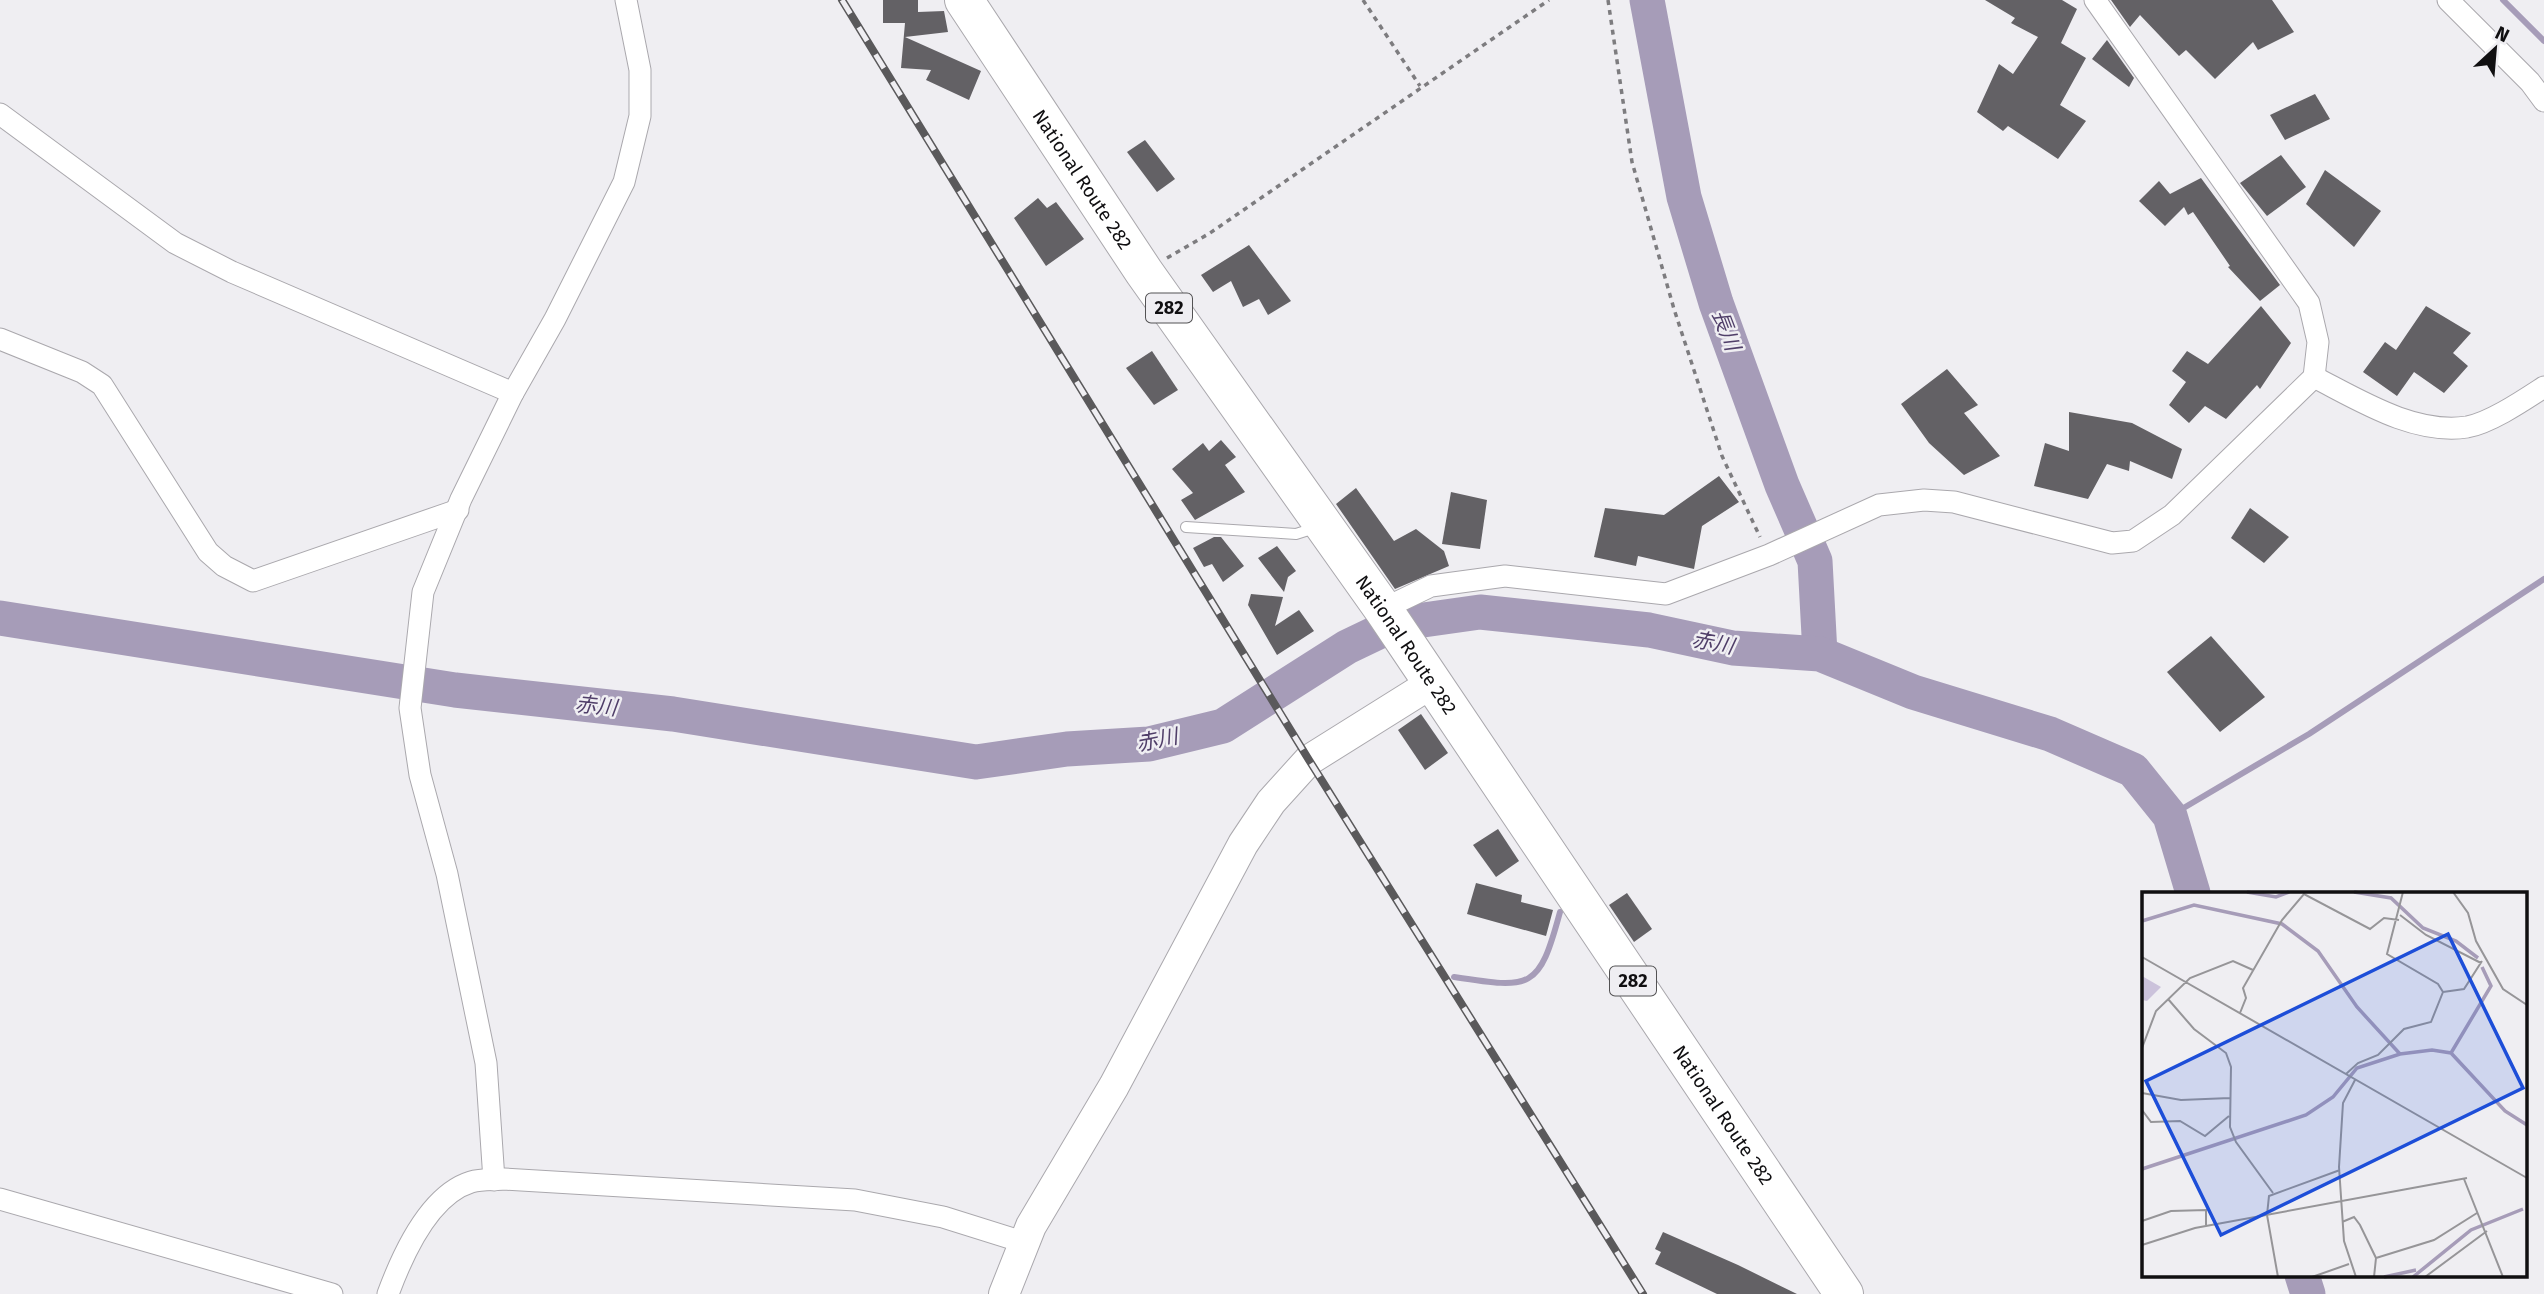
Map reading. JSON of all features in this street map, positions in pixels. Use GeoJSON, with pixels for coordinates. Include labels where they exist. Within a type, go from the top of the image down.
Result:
{"type":"FeatureCollection","features":[{"type":"Feature","properties":{"kind":"highway","name":"National Route 282"},"geometry":{"type":"LineString","coordinates":[[964,0],[1144,272],[1384,610],[1844,1294]]}},
{"type":"Feature","properties":{"kind":"street"},"geometry":{"type":"LineString","coordinates":[[494,1180],[486,1063],[447,874],[420,775],[410,708],[423,592],[513,393],[555,318],[624,182],[640,117],[640,82],[626,0]]}},
{"type":"Feature","properties":{"kind":"street"},"geometry":{"type":"LineString","coordinates":[[1384,610],[1431,586],[1505,576],[1667,594],[1769,555],[1879,505],[1924,500],[1954,502],[2112,543],[2133,541],[2172,515],[2314,377],[2318,342],[2309,303],[2095,0]]}},
{"type":"Feature","properties":{"kind":"street"},"geometry":{"type":"LineString","coordinates":[[2448,0],[2530,82],[2544,101]]}},
{"type":"Feature","properties":{"kind":"street"},"geometry":{"type":"LineString","coordinates":[[0,114],[175,243],[232,272],[513,393]]}},
{"type":"Feature","properties":{"kind":"street"},"geometry":{"type":"LineString","coordinates":[[0,339],[82,372],[102,385],[208,552],[224,566],[253,581],[458,510]]}},
{"type":"Feature","properties":{"kind":"street"},"geometry":{"type":"LineString","coordinates":[[2314,377],[2417,424],[2444,427],[2468,427],[2516,405],[2544,387]]}},
{"type":"Feature","properties":{"kind":"street"},"geometry":{"type":"LineString","coordinates":[[1004,1294],[1031,1226],[1114,1086],[1243,844],[1270,802],[1309,760],[1426,676]]}},
{"type":"Feature","properties":{"kind":"street"},"geometry":{"type":"LineString","coordinates":[[388,1294],[420,1223],[460,1188],[473,1182],[494,1180],[683,1187],[855,1200],[943,1216],[1026,1243]]}},
{"type":"Feature","properties":{"kind":"street"},"geometry":{"type":"LineString","coordinates":[[0,1199],[332,1294]]}},
{"type":"Feature","properties":{"kind":"lane"},"geometry":{"type":"LineString","coordinates":[[1186,527],[1296,534],[1323,525]]}},
{"type":"Feature","properties":{"kind":"path"},"geometry":{"type":"LineString","coordinates":[[1363,0],[1420,86]]}},
{"type":"Feature","properties":{"kind":"path"},"geometry":{"type":"LineString","coordinates":[[1144,272],[1210,233],[1420,86],[1549,0]]}},
{"type":"Feature","properties":{"kind":"path"},"geometry":{"type":"LineString","coordinates":[[1608,0],[1632,162],[1674,309],[1721,456],[1769,555]]}},
{"type":"Feature","properties":{"kind":"building"},"geometry":{"type":"Polygon","coordinates":[[[883,0],[918,0],[918,12],[944,11],[948,32],[905,37],[981,71],[969,100],[926,80],[931,70],[901,68],[905,23],[883,23],[883,0]]]}},
{"type":"Feature","properties":{"kind":"building"},"geometry":{"type":"Polygon","coordinates":[[[1985,0],[2062,0],[2077,9],[2061,43],[2086,58],[2060,105],[2086,121],[2058,159],[2008,126],[2003,131],[1977,112],[1999,64],[2013,74],[2038,37],[2011,23],[2015,18],[1985,0]]]}},
{"type":"Feature","properties":{"kind":"building"},"geometry":{"type":"Polygon","coordinates":[[[2111,0],[2272,0],[2294,32],[2258,50],[2253,42],[2215,79],[2186,50],[2179,56],[2140,15],[2130,27],[2111,0]]]}},
{"type":"Feature","properties":{"kind":"building"},"geometry":{"type":"Polygon","coordinates":[[[2107,40],[2134,78],[2129,87],[2092,59],[2107,40]]]}},
{"type":"Feature","properties":{"kind":"building"},"geometry":{"type":"Polygon","coordinates":[[[2315,94],[2330,119],[2285,140],[2270,115],[2315,94]]]}},
{"type":"Feature","properties":{"kind":"building"},"geometry":{"type":"Polygon","coordinates":[[[1145,140],[1175,179],[1157,192],[1127,152],[1145,140]]]}},
{"type":"Feature","properties":{"kind":"building"},"geometry":{"type":"Polygon","coordinates":[[[2281,155],[2306,187],[2267,216],[2240,183],[2281,155]]]}},
{"type":"Feature","properties":{"kind":"building"},"geometry":{"type":"Polygon","coordinates":[[[2325,170],[2381,211],[2354,247],[2306,204],[2325,170]]]}},
{"type":"Feature","properties":{"kind":"building"},"geometry":{"type":"Polygon","coordinates":[[[2201,178],[2280,285],[2260,301],[2228,267],[2230,266],[2193,212],[2188,215],[2184,207],[2165,226],[2139,201],[2159,181],[2170,194],[2201,178]]]}},
{"type":"Feature","properties":{"kind":"building"},"geometry":{"type":"Polygon","coordinates":[[[1038,198],[1047,208],[1056,202],[1084,239],[1046,266],[1014,218],[1038,198]]]}},
{"type":"Feature","properties":{"kind":"building"},"geometry":{"type":"Polygon","coordinates":[[[1249,245],[1291,301],[1268,315],[1259,299],[1243,307],[1231,281],[1213,292],[1201,275],[1249,245]]]}},
{"type":"Feature","properties":{"kind":"building"},"geometry":{"type":"Polygon","coordinates":[[[2261,306],[2291,343],[2260,389],[2257,385],[2226,419],[2205,406],[2189,423],[2169,405],[2186,382],[2172,371],[2187,351],[2208,364],[2261,306]]]}},
{"type":"Feature","properties":{"kind":"building"},"geometry":{"type":"Polygon","coordinates":[[[2426,306],[2471,333],[2453,353],[2468,366],[2444,393],[2414,372],[2397,396],[2363,372],[2385,342],[2396,350],[2426,306]]]}},
{"type":"Feature","properties":{"kind":"building"},"geometry":{"type":"Polygon","coordinates":[[[1152,351],[1178,390],[1154,405],[1126,368],[1152,351]]]}},
{"type":"Feature","properties":{"kind":"building"},"geometry":{"type":"Polygon","coordinates":[[[1947,369],[1978,405],[1964,413],[2000,456],[1964,475],[1929,443],[1901,404],[1947,369]]]}},
{"type":"Feature","properties":{"kind":"building"},"geometry":{"type":"Polygon","coordinates":[[[2069,412],[2132,423],[2182,449],[2172,479],[2130,461],[2129,471],[2107,464],[2088,499],[2034,486],[2045,443],[2069,451],[2069,412]]]}},
{"type":"Feature","properties":{"kind":"building"},"geometry":{"type":"Polygon","coordinates":[[[1221,440],[1236,457],[1225,465],[1245,492],[1195,520],[1181,500],[1193,493],[1172,469],[1203,443],[1209,451],[1221,440]]]}},
{"type":"Feature","properties":{"kind":"building"},"geometry":{"type":"Polygon","coordinates":[[[1719,476],[1739,502],[1702,526],[1694,569],[1638,556],[1636,566],[1594,557],[1605,508],[1664,515],[1719,476]]]}},
{"type":"Feature","properties":{"kind":"building"},"geometry":{"type":"Polygon","coordinates":[[[1356,488],[1394,541],[1416,529],[1444,551],[1449,566],[1395,589],[1336,504],[1356,488]]]}},
{"type":"Feature","properties":{"kind":"building"},"geometry":{"type":"Polygon","coordinates":[[[1451,492],[1487,500],[1480,549],[1442,544],[1451,492]]]}},
{"type":"Feature","properties":{"kind":"building"},"geometry":{"type":"Polygon","coordinates":[[[2250,508],[2289,537],[2264,563],[2231,538],[2250,508]]]}},
{"type":"Feature","properties":{"kind":"building"},"geometry":{"type":"Polygon","coordinates":[[[1214,537],[1221,537],[1244,566],[1223,582],[1212,564],[1204,567],[1193,548],[1214,537]]]}},
{"type":"Feature","properties":{"kind":"building"},"geometry":{"type":"Polygon","coordinates":[[[1277,546],[1296,571],[1288,577],[1284,592],[1258,558],[1277,546]]]}},
{"type":"Feature","properties":{"kind":"building"},"geometry":{"type":"Polygon","coordinates":[[[1251,594],[1283,597],[1275,626],[1299,610],[1314,631],[1277,655],[1248,605],[1251,594]]]}},
{"type":"Feature","properties":{"kind":"building"},"geometry":{"type":"Polygon","coordinates":[[[2211,636],[2265,697],[2220,732],[2167,672],[2211,636]]]}},
{"type":"Feature","properties":{"kind":"building"},"geometry":{"type":"Polygon","coordinates":[[[1421,714],[1448,753],[1425,770],[1398,730],[1421,714]]]}},
{"type":"Feature","properties":{"kind":"building"},"geometry":{"type":"Polygon","coordinates":[[[1498,829],[1519,861],[1496,877],[1473,845],[1498,829]]]}},
{"type":"Feature","properties":{"kind":"building"},"geometry":{"type":"Polygon","coordinates":[[[1476,883],[1522,895],[1521,902],[1553,910],[1546,936],[1467,914],[1476,883]]]}},
{"type":"Feature","properties":{"kind":"building"},"geometry":{"type":"Polygon","coordinates":[[[1627,893],[1652,929],[1634,942],[1609,905],[1627,893]]]}},
{"type":"Feature","properties":{"kind":"building"},"geometry":{"type":"Polygon","coordinates":[[[1663,1232],[1797,1294],[1717,1294],[1655,1264],[1661,1252],[1655,1249],[1663,1232]]]}},
{"type":"Feature","properties":{"kind":"waterway","name":"長川"},"geometry":{"type":"LineString","coordinates":[[1647,0],[1684,197],[1716,303],[1782,485],[1815,561],[1820,654]]}},
{"type":"Feature","properties":{"kind":"waterway"},"geometry":{"type":"LineString","coordinates":[[2503,0],[2544,41]]}},
{"type":"Feature","properties":{"kind":"waterway"},"geometry":{"type":"LineString","coordinates":[[2170,816],[2309,734],[2544,579]]}},
{"type":"Feature","properties":{"kind":"waterway","name":"赤川"},"geometry":{"type":"LineString","coordinates":[[0,618],[455,690],[673,714],[976,762],[1067,749],[1149,744],[1223,726],[1347,647],[1395,624],[1480,612],[1649,630],[1733,648],[1820,654],[1913,692],[2050,734],[2133,770],[2170,816],[2193,892]]}},
{"type":"Feature","properties":{"kind":"waterway"},"geometry":{"type":"LineString","coordinates":[[1454,977],[1501,983],[1528,978],[1538,970],[1546,957],[1560,912]]}},
{"type":"Feature","properties":{"kind":"waterway","name":"赤川"},"geometry":{"type":"LineString","coordinates":[[2302,1276],[2308,1294]]}},
{"type":"Feature","properties":{"kind":"railway"},"geometry":{"type":"LineString","coordinates":[[842,0],[1309,760],[1643,1294]]}}]}
